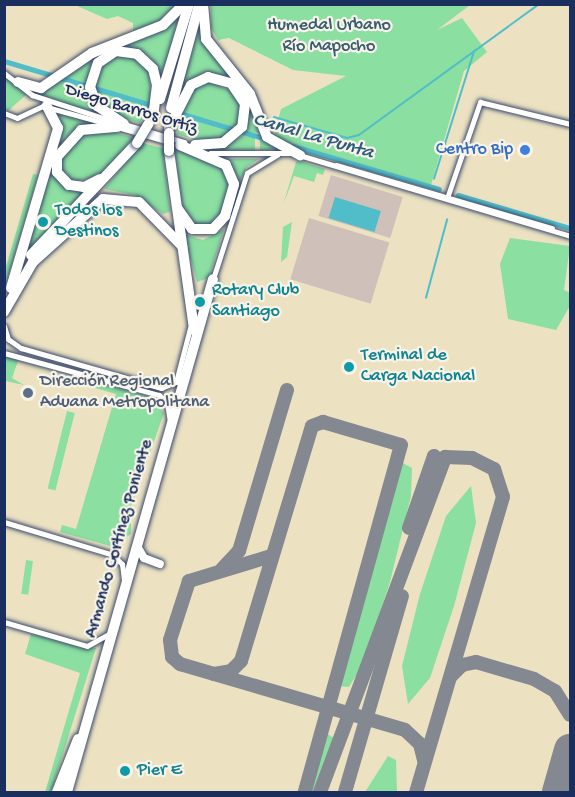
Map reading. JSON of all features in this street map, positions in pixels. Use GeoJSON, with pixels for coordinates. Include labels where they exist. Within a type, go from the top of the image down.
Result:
{"type":"FeatureCollection","features":[{"type":"Feature","properties":{"kind":"highway"},"geometry":{"type":"LineString","coordinates":[[18,82],[38,88],[92,53],[164,25],[184,4]]}},
{"type":"Feature","properties":{"kind":"highway"},"geometry":{"type":"LineString","coordinates":[[6,308],[35,250],[120,165],[137,143],[151,119],[189,4]]}},
{"type":"Feature","properties":{"kind":"highway"},"geometry":{"type":"LineString","coordinates":[[191,354],[193,305],[170,184],[169,131],[201,4]]}},
{"type":"Feature","properties":{"kind":"highway"},"geometry":{"type":"LineString","coordinates":[[201,4],[206,39],[250,94],[266,136],[284,150],[300,155]]}},
{"type":"Feature","properties":{"kind":"highway"},"geometry":{"type":"LineString","coordinates":[[121,126],[100,108],[90,87],[105,56],[137,54],[156,77],[151,119]]}},
{"type":"Feature","properties":{"kind":"highway"},"geometry":{"type":"LineString","coordinates":[[169,131],[187,88],[213,77],[231,83],[242,96],[239,131],[223,143],[195,146]]}},
{"type":"Feature","properties":{"kind":"highway"},"geometry":{"type":"LineString","coordinates":[[6,308],[58,128],[47,106]]}},
{"type":"Feature","properties":{"kind":"highway"},"geometry":{"type":"LineString","coordinates":[[120,165],[80,188],[63,181],[56,166],[60,149],[78,132],[121,126]]}},
{"type":"Feature","properties":{"kind":"highway"},"geometry":{"type":"LineString","coordinates":[[170,184],[189,227],[210,231],[223,221],[234,184],[232,171],[220,160],[180,146]]}},
{"type":"Feature","properties":{"kind":"highway"},"geometry":{"type":"LineString","coordinates":[[6,308],[33,262],[103,199],[124,197],[145,205],[182,246]]}},
{"type":"Feature","properties":{"kind":"highway"},"geometry":{"type":"LineString","coordinates":[[188,272],[200,287],[213,279]]}},
{"type":"Feature","properties":{"kind":"highway"},"geometry":{"type":"LineString","coordinates":[[191,354],[213,279]]}},
{"type":"Feature","properties":{"kind":"highway","name":"Armando Cortínez Poniente"},"geometry":{"type":"LineString","coordinates":[[67,792],[125,577],[191,354]]}},
{"type":"Feature","properties":{"kind":"highway","name":"Armando Cortínez Poniente"},"geometry":{"type":"LineString","coordinates":[[57,792],[81,734]]}},
{"type":"Feature","properties":{"kind":"street","name":"Diego Barros Ortíz"},"geometry":{"type":"LineString","coordinates":[[4,73],[32,95],[180,146],[228,157],[284,150]]}},
{"type":"Feature","properties":{"kind":"street"},"geometry":{"type":"LineString","coordinates":[[446,200],[480,102],[570,124]]}},
{"type":"Feature","properties":{"kind":"street","name":"Diego Barros Ortíz"},"geometry":{"type":"LineString","coordinates":[[4,113],[17,118],[33,106],[47,106],[195,146],[259,154]]}},
{"type":"Feature","properties":{"kind":"street"},"geometry":{"type":"LineString","coordinates":[[213,279],[238,197],[255,165],[284,150]]}},
{"type":"Feature","properties":{"kind":"street"},"geometry":{"type":"LineString","coordinates":[[300,155],[570,235]]}},
{"type":"Feature","properties":{"kind":"street"},"geometry":{"type":"LineString","coordinates":[[4,326],[8,339],[21,348],[168,387],[182,367],[193,305]]}},
{"type":"Feature","properties":{"kind":"street"},"geometry":{"type":"LineString","coordinates":[[4,353],[159,395],[167,403],[170,424]]}},
{"type":"Feature","properties":{"kind":"street"},"geometry":{"type":"LineString","coordinates":[[4,522],[113,555],[122,564],[125,577]]}},
{"type":"Feature","properties":{"kind":"street"},"geometry":{"type":"LineString","coordinates":[[136,542],[150,561]]}},
{"type":"Feature","properties":{"kind":"street"},"geometry":{"type":"LineString","coordinates":[[125,577],[135,564],[150,561],[160,564]]}},
{"type":"Feature","properties":{"kind":"street"},"geometry":{"type":"LineString","coordinates":[[4,622],[87,646],[101,643],[110,632]]}},
{"type":"Feature","properties":{"kind":"shaded area"},"geometry":{"type":"Polygon","coordinates":[[[331,175],[403,197],[390,238],[318,216],[331,175]]]}},
{"type":"Feature","properties":{"kind":"shaded area"},"geometry":{"type":"Polygon","coordinates":[[[309,218],[389,243],[371,304],[290,279],[309,218]]]}},
{"type":"Feature","properties":{"kind":"green space"},"geometry":{"type":"Polygon","coordinates":[[[75,5],[175,5],[159,21],[133,31],[133,23],[118,16],[107,19],[75,5]]]}},
{"type":"Feature","properties":{"kind":"green space","name":"Humedal Urbano Río Mapocho"},"geometry":{"type":"Polygon","coordinates":[[[211,5],[470,5],[437,30],[462,18],[487,52],[464,71],[431,185],[273,139],[281,109],[346,76],[293,70],[229,38],[218,40],[211,28],[211,5]]]}},
{"type":"Feature","properties":{"kind":"green space"},"geometry":{"type":"Polygon","coordinates":[[[178,18],[162,81],[148,56],[117,47],[158,33],[178,18]]]}},
{"type":"Feature","properties":{"kind":"green space"},"geometry":{"type":"Polygon","coordinates":[[[200,25],[232,78],[206,72],[182,86],[200,25]]]}},
{"type":"Feature","properties":{"kind":"green space"},"geometry":{"type":"Polygon","coordinates":[[[101,55],[86,85],[104,116],[39,96],[74,68],[101,55]]]}},
{"type":"Feature","properties":{"kind":"green space"},"geometry":{"type":"Polygon","coordinates":[[[111,55],[133,55],[149,70],[151,102],[140,123],[115,116],[94,97],[96,69],[111,55]]]}},
{"type":"Feature","properties":{"kind":"green space"},"geometry":{"type":"Polygon","coordinates":[[[4,76],[27,94],[8,111],[5,110],[4,76]]]}},
{"type":"Feature","properties":{"kind":"green space"},"geometry":{"type":"Polygon","coordinates":[[[206,81],[239,94],[243,120],[228,137],[202,142],[177,134],[180,107],[193,87],[206,81]]]}},
{"type":"Feature","properties":{"kind":"green space"},"geometry":{"type":"Polygon","coordinates":[[[246,97],[262,135],[261,138],[279,150],[260,150],[260,134],[255,132],[255,151],[221,150],[243,135],[249,113],[246,97]]]}},
{"type":"Feature","properties":{"kind":"green space"},"geometry":{"type":"Polygon","coordinates":[[[59,113],[99,124],[70,133],[57,150],[62,134],[59,113]]]}},
{"type":"Feature","properties":{"kind":"green space"},"geometry":{"type":"Polygon","coordinates":[[[113,132],[132,137],[123,151],[98,177],[70,182],[61,172],[60,157],[79,136],[113,132]]]}},
{"type":"Feature","properties":{"kind":"green space"},"geometry":{"type":"Polygon","coordinates":[[[142,143],[163,148],[170,212],[163,214],[135,195],[104,189],[142,143]]]}},
{"type":"Feature","properties":{"kind":"green space"},"geometry":{"type":"Polygon","coordinates":[[[175,149],[219,164],[231,182],[220,222],[199,228],[182,211],[175,149]]]}},
{"type":"Feature","properties":{"kind":"green space"},"geometry":{"type":"Polygon","coordinates":[[[57,150],[54,172],[86,190],[23,259],[57,150]]]}},
{"type":"Feature","properties":{"kind":"green space"},"geometry":{"type":"Polygon","coordinates":[[[227,159],[259,159],[247,167],[238,184],[227,159]]]}},
{"type":"Feature","properties":{"kind":"green space"},"geometry":{"type":"Polygon","coordinates":[[[300,161],[325,169],[323,175],[317,173],[314,182],[294,176],[283,205],[296,162],[300,161]]]}},
{"type":"Feature","properties":{"kind":"green space"},"geometry":{"type":"Polygon","coordinates":[[[33,174],[38,175],[5,287],[5,270],[33,174]]]}},
{"type":"Feature","properties":{"kind":"green space"},"geometry":{"type":"Polygon","coordinates":[[[292,222],[287,257],[281,262],[283,227],[292,222]]]}},
{"type":"Feature","properties":{"kind":"green space"},"geometry":{"type":"Polygon","coordinates":[[[224,229],[209,278],[197,282],[184,234],[203,240],[224,229]]]}},
{"type":"Feature","properties":{"kind":"green space"},"geometry":{"type":"Polygon","coordinates":[[[510,238],[570,246],[564,290],[570,293],[570,306],[556,330],[508,319],[500,264],[510,238]]]}},
{"type":"Feature","properties":{"kind":"green space"},"geometry":{"type":"Polygon","coordinates":[[[4,356],[19,358],[12,378],[24,385],[5,381],[4,356]]]}},
{"type":"Feature","properties":{"kind":"green space"},"geometry":{"type":"Polygon","coordinates":[[[101,382],[151,397],[164,413],[131,506],[131,534],[114,547],[60,532],[62,525],[76,529],[116,394],[95,388],[101,382]]]}},
{"type":"Feature","properties":{"kind":"green space"},"geometry":{"type":"Polygon","coordinates":[[[67,411],[75,413],[55,491],[48,489],[67,411]]]}},
{"type":"Feature","properties":{"kind":"green space"},"geometry":{"type":"Polygon","coordinates":[[[401,462],[412,468],[411,496],[390,582],[363,664],[349,687],[336,686],[401,462]]]}},
{"type":"Feature","properties":{"kind":"green space"},"geometry":{"type":"Polygon","coordinates":[[[471,486],[476,523],[454,606],[430,678],[408,704],[402,666],[420,594],[446,516],[471,486]]]}},
{"type":"Feature","properties":{"kind":"green space"},"geometry":{"type":"Polygon","coordinates":[[[26,560],[33,561],[28,595],[21,594],[26,560]]]}},
{"type":"Feature","properties":{"kind":"green space"},"geometry":{"type":"Polygon","coordinates":[[[31,634],[96,648],[51,792],[45,792],[80,673],[25,654],[31,634]]]}},
{"type":"Feature","properties":{"kind":"green space"},"geometry":{"type":"Polygon","coordinates":[[[323,731],[334,738],[326,792],[305,792],[323,731]]]}},
{"type":"Feature","properties":{"kind":"green space"},"geometry":{"type":"Polygon","coordinates":[[[388,756],[396,760],[397,792],[365,792],[388,756]]]}},
{"type":"Feature","properties":{"kind":"water"},"geometry":{"type":"Polygon","coordinates":[[[335,197],[381,211],[374,232],[329,218],[335,197]]]}},
{"type":"Feature","properties":{"kind":"waterway"},"geometry":{"type":"LineString","coordinates":[[274,117],[347,138],[359,135],[539,4]]}},
{"type":"Feature","properties":{"kind":"waterway"},"geometry":{"type":"LineString","coordinates":[[434,179],[474,51]]}},
{"type":"Feature","properties":{"kind":"waterway","name":"Canal La Punta"},"geometry":{"type":"LineString","coordinates":[[4,61],[148,104]]}},
{"type":"Feature","properties":{"kind":"waterway","name":"Canal La Punta"},"geometry":{"type":"LineString","coordinates":[[179,113],[266,139]]}},
{"type":"Feature","properties":{"kind":"waterway","name":"Canal La Punta"},"geometry":{"type":"LineString","coordinates":[[293,146],[439,189]]}},
{"type":"Feature","properties":{"kind":"waterway","name":"Canal La Punta"},"geometry":{"type":"LineString","coordinates":[[458,195],[570,228]]}},
{"type":"Feature","properties":{"kind":"waterway"},"geometry":{"type":"LineString","coordinates":[[426,298],[447,220]]}},
{"type":"Feature","properties":{"kind":"taxiway"},"geometry":{"type":"LineString","coordinates":[[222,569],[239,551],[287,390]]}},
{"type":"Feature","properties":{"kind":"taxiway"},"geometry":{"type":"LineString","coordinates":[[214,674],[231,671],[241,661],[312,426],[323,422],[401,445],[305,792]]}},
{"type":"Feature","properties":{"kind":"taxiway"},"geometry":{"type":"LineString","coordinates":[[409,528],[434,456],[438,474]]}},
{"type":"Feature","properties":{"kind":"taxiway"},"geometry":{"type":"LineString","coordinates":[[320,792],[445,457],[472,458],[494,469],[503,497],[416,792]]}},
{"type":"Feature","properties":{"kind":"taxiway"},"geometry":{"type":"LineString","coordinates":[[271,556],[189,581],[170,640],[172,657],[180,664],[405,730],[420,744],[424,760]]}},
{"type":"Feature","properties":{"kind":"taxiway"},"geometry":{"type":"LineString","coordinates":[[345,792],[402,596]]}},
{"type":"Feature","properties":{"kind":"taxiway"},"geometry":{"type":"LineString","coordinates":[[451,676],[462,665],[476,662],[534,679],[555,691],[570,715]]}},
{"type":"Feature","properties":{"kind":"runway"},"geometry":{"type":"LineString","coordinates":[[558,792],[570,750]]}},
{"type":"Feature","properties":{"kind":"place","name":"Centro Bip"},"geometry":{"type":"Point","coordinates":[525,150]}},
{"type":"Feature","properties":{"kind":"place","name":"Todos los Destinos"},"geometry":{"type":"Point","coordinates":[43,222]}},
{"type":"Feature","properties":{"kind":"place","name":"Rotary Club Santiago"},"geometry":{"type":"Point","coordinates":[200,302]}},
{"type":"Feature","properties":{"kind":"place","name":"Terminal de Carga Nacional"},"geometry":{"type":"Point","coordinates":[349,367]}},
{"type":"Feature","properties":{"kind":"place","name":"Dirección Regional Aduana Metropolitana"},"geometry":{"type":"Point","coordinates":[28,393]}},
{"type":"Feature","properties":{"kind":"place","name":"Pier E"},"geometry":{"type":"Point","coordinates":[125,771]}}]}
